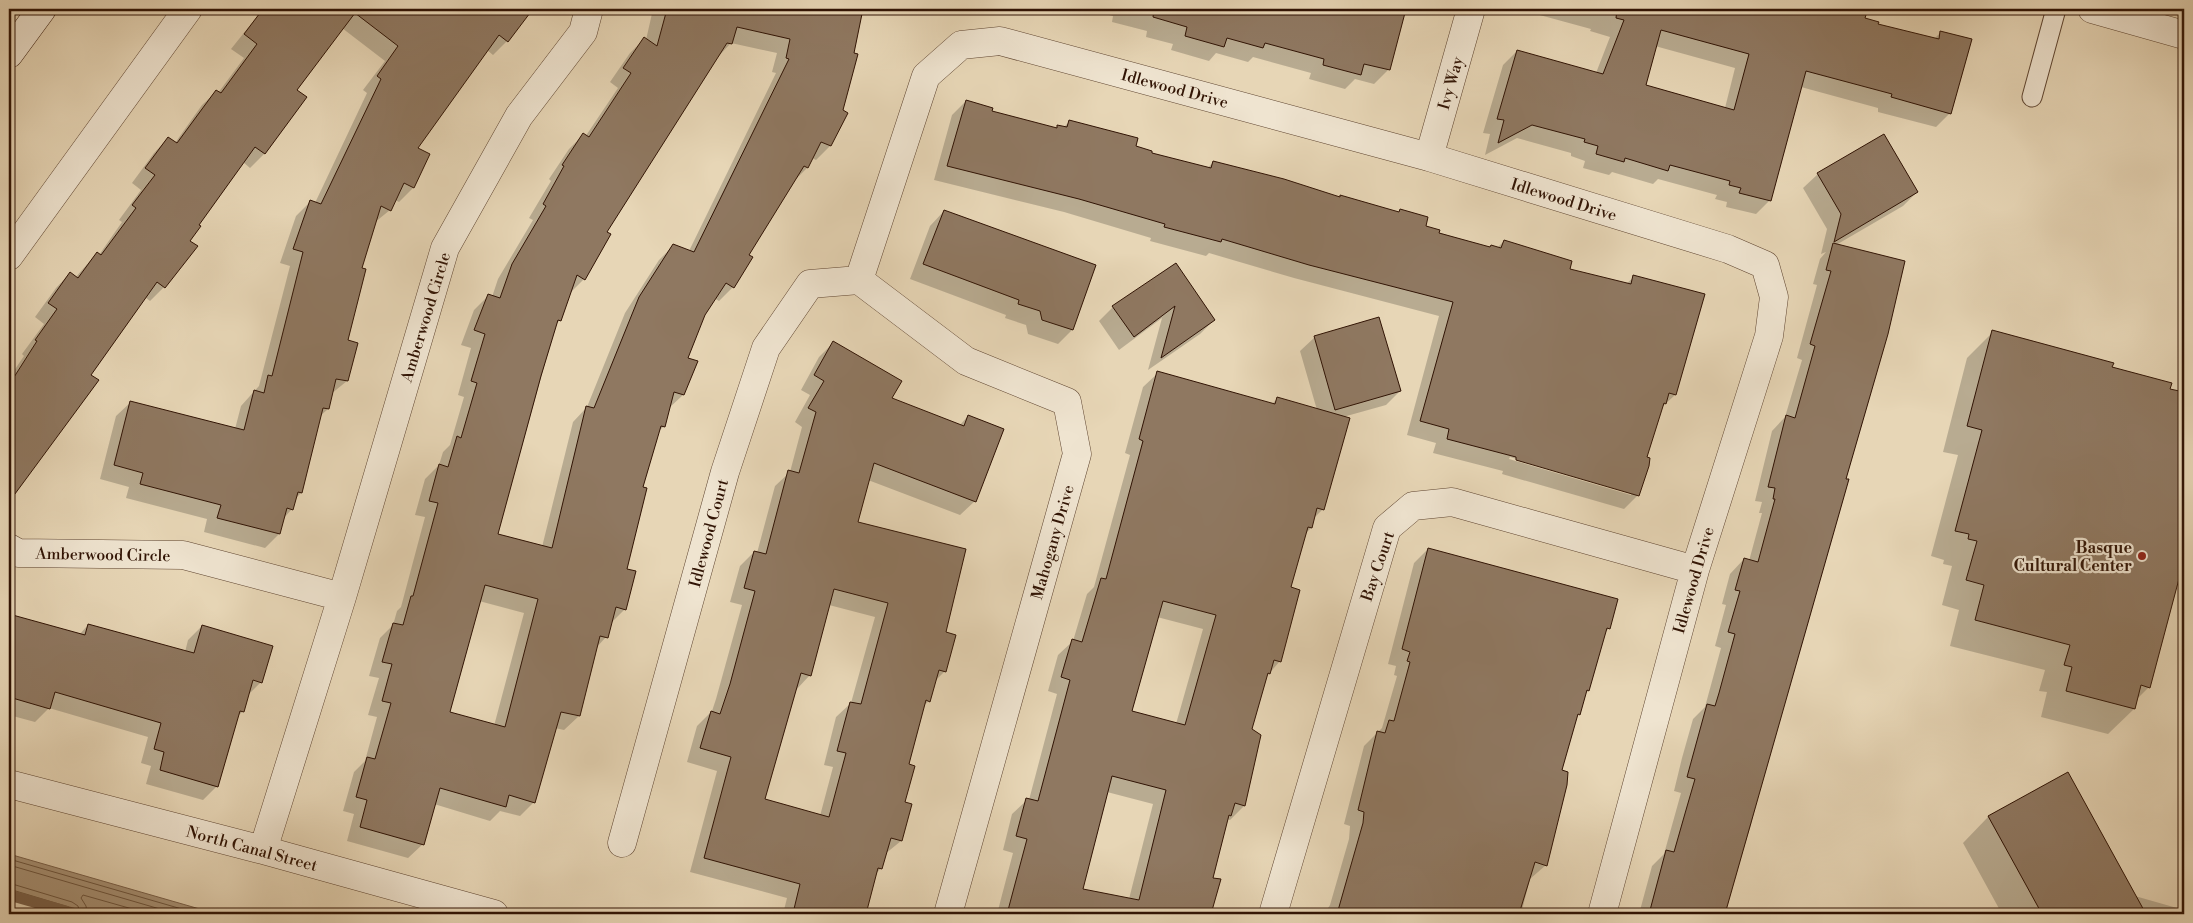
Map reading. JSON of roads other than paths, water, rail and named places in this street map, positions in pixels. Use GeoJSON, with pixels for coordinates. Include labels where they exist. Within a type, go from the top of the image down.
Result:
{"type":"FeatureCollection","features":[{"type":"Feature","properties":{"kind":"street"},"geometry":{"type":"LineString","coordinates":[[9,54],[42,9]]}},
{"type":"Feature","properties":{"kind":"street"},"geometry":{"type":"LineString","coordinates":[[9,256],[188,9]]}},
{"type":"Feature","properties":{"kind":"street","name":"Amberwood Circle"},"geometry":{"type":"LineString","coordinates":[[263,850],[342,597],[445,248],[520,116],[583,32],[589,9]]}},
{"type":"Feature","properties":{"kind":"street","name":"Ivy Way"},"geometry":{"type":"LineString","coordinates":[[1429,157],[1471,9]]}},
{"type":"Feature","properties":{"kind":"street"},"geometry":{"type":"LineString","coordinates":[[2092,9],[2184,35]]}},
{"type":"Feature","properties":{"kind":"street","name":"Idlewood Drive"},"geometry":{"type":"LineString","coordinates":[[859,280],[926,76],[961,45],[1000,41],[1429,157],[1728,249],[1765,264],[1774,297],[1769,336],[1695,570],[1602,914]]}},
{"type":"Feature","properties":{"kind":"street","name":"Idlewood Court"},"geometry":{"type":"LineString","coordinates":[[622,843],[725,472],[766,348],[810,284],[859,280]]}},
{"type":"Feature","properties":{"kind":"street","name":"Mahogany Drive"},"geometry":{"type":"LineString","coordinates":[[859,280],[966,361],[1067,402],[1077,454],[948,914]]}},
{"type":"Feature","properties":{"kind":"street","name":"Bay Court"},"geometry":{"type":"LineString","coordinates":[[1273,914],[1387,528],[1413,506],[1452,502],[1695,570]]}},
{"type":"Feature","properties":{"kind":"street","name":"Amberwood Circle"},"geometry":{"type":"LineString","coordinates":[[9,548],[18,553],[183,555],[342,597]]}},
{"type":"Feature","properties":{"kind":"street","name":"North Canal Street"},"geometry":{"type":"LineString","coordinates":[[9,784],[263,850],[494,914]]}},
{"type":"Feature","properties":{"kind":"lane"},"geometry":{"type":"LineString","coordinates":[[2032,98],[2056,9]]}},
{"type":"Feature","properties":{"kind":"water"},"geometry":{"type":"Polygon","coordinates":[[[9,854],[217,914],[76,914],[9,893],[9,854]]]}},
{"type":"Feature","properties":{"kind":"waterway"},"geometry":{"type":"LineString","coordinates":[[9,895],[76,914]]}},
{"type":"Feature","properties":{"kind":"place","name":"Basque Cultural Center"},"geometry":{"type":"Point","coordinates":[2142,556]}}]}
